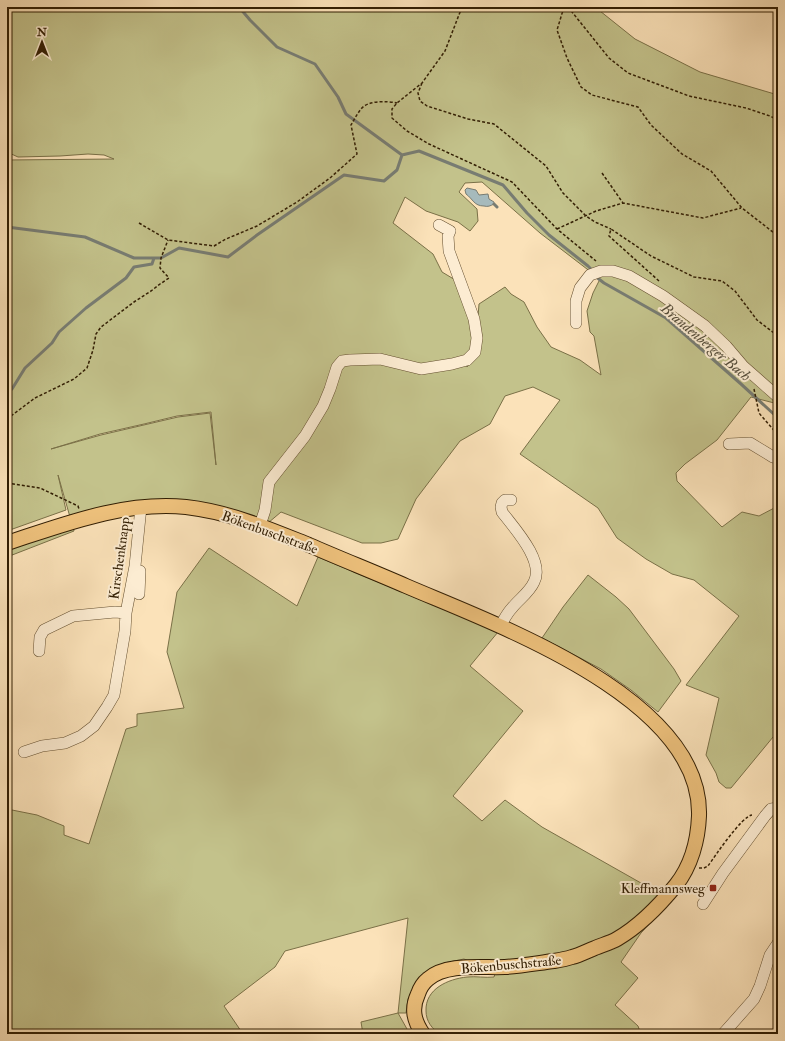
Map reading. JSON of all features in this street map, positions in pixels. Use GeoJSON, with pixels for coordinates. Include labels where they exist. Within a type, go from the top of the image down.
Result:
{"type":"FeatureCollection","features":[{"type":"Feature","properties":{"kind":"main road","name":"Bökenbuschstraße"},"geometry":{"type":"LineString","coordinates":[[7,543],[64,524],[130,508],[183,507],[201,509],[230,516],[271,529],[500,626],[555,652],[580,666],[626,697],[665,733],[691,770],[698,799],[699,828],[688,864],[680,880],[640,924],[616,940],[572,957],[540,963],[505,967],[467,967],[441,971],[430,977],[422,986],[414,1002],[414,1017],[417,1026],[423,1034]]}},
{"type":"Feature","properties":{"kind":"street"},"geometry":{"type":"LineString","coordinates":[[260,526],[265,510],[269,482],[305,436],[323,406],[337,367],[342,361],[380,359],[422,368],[452,364],[467,360],[475,352],[477,338],[474,319],[449,251],[448,236],[450,231],[439,225]]}},
{"type":"Feature","properties":{"kind":"street"},"geometry":{"type":"LineString","coordinates":[[576,324],[576,301],[580,288],[590,275],[601,271],[613,271],[629,276],[664,296],[705,326],[726,346],[743,366],[778,397]]}},
{"type":"Feature","properties":{"kind":"street"},"geometry":{"type":"LineString","coordinates":[[729,444],[750,443],[778,459]]}},
{"type":"Feature","properties":{"kind":"street"},"geometry":{"type":"LineString","coordinates":[[500,626],[511,608],[529,591],[535,582],[537,572],[533,558],[526,543],[502,512],[502,503],[505,500],[511,500]]}},
{"type":"Feature","properties":{"kind":"street"},"geometry":{"type":"LineString","coordinates":[[139,594],[145,507]]}},
{"type":"Feature","properties":{"kind":"street","name":"Kirschenknapp"},"geometry":{"type":"LineString","coordinates":[[24,752],[42,746],[65,743],[81,736],[94,726],[114,695],[125,631],[126,613],[145,507]]}},
{"type":"Feature","properties":{"kind":"street","name":"Kirschenknapp"},"geometry":{"type":"LineString","coordinates":[[39,651],[40,637],[44,630],[66,618],[115,612],[126,613]]}},
{"type":"Feature","properties":{"kind":"street"},"geometry":{"type":"LineString","coordinates":[[703,904],[723,873],[767,814],[771,809],[778,808]]}},
{"type":"Feature","properties":{"kind":"street"},"geometry":{"type":"LineString","coordinates":[[723,1034],[754,999],[770,955],[778,943]]}},
{"type":"Feature","properties":{"kind":"path"},"geometry":{"type":"LineString","coordinates":[[462,7],[445,51],[422,82],[392,109],[392,118],[407,131],[429,144],[512,182],[557,230],[608,271]]}},
{"type":"Feature","properties":{"kind":"path"},"geometry":{"type":"LineString","coordinates":[[564,7],[557,30],[567,58],[581,87],[592,95],[638,107],[651,124],[682,154],[711,171],[742,208],[778,236]]}},
{"type":"Feature","properties":{"kind":"path"},"geometry":{"type":"LineString","coordinates":[[568,7],[609,58],[628,72],[689,96],[746,108],[778,120]]}},
{"type":"Feature","properties":{"kind":"path"},"geometry":{"type":"LineString","coordinates":[[422,82],[418,93],[420,101],[427,106],[468,119],[494,124],[546,166],[563,193],[586,216],[611,229],[652,256],[694,277],[722,280],[735,291],[757,320],[778,336]]}},
{"type":"Feature","properties":{"kind":"path"},"geometry":{"type":"LineString","coordinates":[[139,223],[168,240],[214,246],[226,239],[258,226],[297,202],[330,178],[357,154],[351,125],[362,107],[374,102],[397,103]]}},
{"type":"Feature","properties":{"kind":"path"},"geometry":{"type":"LineString","coordinates":[[602,173],[623,203]]}},
{"type":"Feature","properties":{"kind":"path"},"geometry":{"type":"LineString","coordinates":[[557,230],[596,211],[623,203],[703,218],[742,208]]}},
{"type":"Feature","properties":{"kind":"path"},"geometry":{"type":"LineString","coordinates":[[611,229],[609,236],[661,283]]}},
{"type":"Feature","properties":{"kind":"path"},"geometry":{"type":"LineString","coordinates":[[7,419],[35,398],[74,379],[87,368],[96,334],[101,327],[169,278],[160,268],[161,258],[168,240]]}},
{"type":"Feature","properties":{"kind":"path"},"geometry":{"type":"LineString","coordinates":[[750,372],[759,413],[778,435]]}},
{"type":"Feature","properties":{"kind":"path"},"geometry":{"type":"LineString","coordinates":[[7,483],[40,488],[78,506],[83,519]]}},
{"type":"Feature","properties":{"kind":"path"},"geometry":{"type":"LineString","coordinates":[[688,864],[699,868],[708,866],[742,821],[750,815],[767,814]]}},
{"type":"Feature","properties":{"kind":"shaded area"},"geometry":{"type":"Polygon","coordinates":[[[7,7],[595,7],[635,39],[700,72],[778,95],[778,404],[751,397],[717,440],[685,464],[676,473],[677,481],[722,527],[742,512],[759,516],[778,506],[778,731],[731,788],[726,788],[719,782],[716,773],[706,755],[719,698],[686,685],[739,616],[694,580],[672,574],[646,559],[617,538],[598,508],[520,454],[560,400],[533,387],[505,396],[490,424],[460,441],[416,499],[398,539],[381,543],[362,543],[281,512],[268,523],[220,507],[70,517],[58,475],[66,510],[7,531],[7,160],[114,159],[104,155],[88,154],[18,157],[7,152],[7,7]],[[482,182],[465,183],[459,192],[477,209],[478,221],[470,231],[458,222],[426,211],[405,197],[393,223],[433,254],[442,272],[457,281],[472,321],[472,350],[464,358],[467,367],[478,353],[479,304],[505,287],[511,294],[524,302],[537,327],[551,347],[580,360],[601,375],[594,336],[590,332],[587,311],[593,293],[600,279],[540,233],[482,182]],[[211,412],[177,416],[100,434],[51,449],[101,435],[178,417],[210,413],[216,465],[211,412]]]}},
{"type":"Feature","properties":{"kind":"shaded area"},"geometry":{"type":"Polygon","coordinates":[[[467,188],[476,190],[479,195],[488,194],[489,199],[494,202],[494,204],[488,206],[478,205],[466,194],[465,190],[467,188]]]}},
{"type":"Feature","properties":{"kind":"shaded area"},"geometry":{"type":"Polygon","coordinates":[[[73,526],[74,531],[7,557],[7,549],[73,526]]]}},
{"type":"Feature","properties":{"kind":"shaded area"},"geometry":{"type":"Polygon","coordinates":[[[209,548],[297,606],[318,557],[498,632],[470,666],[523,711],[453,796],[482,821],[505,800],[542,827],[671,900],[641,933],[621,962],[638,978],[615,1005],[638,1026],[641,1034],[440,1034],[434,1030],[426,1015],[429,997],[434,991],[439,986],[452,980],[467,977],[494,977],[495,974],[464,959],[444,963],[428,972],[416,983],[408,999],[406,1013],[398,1013],[408,918],[285,951],[275,967],[224,1006],[243,1034],[7,1034],[7,809],[37,815],[64,826],[64,835],[89,844],[126,729],[137,726],[137,714],[184,708],[167,652],[177,592],[209,548]]]}},
{"type":"Feature","properties":{"kind":"shaded area"},"geometry":{"type":"Polygon","coordinates":[[[588,575],[629,609],[674,669],[681,681],[658,712],[631,690],[601,669],[542,638],[563,607],[588,575]]]}},
{"type":"Feature","properties":{"kind":"shaded area"},"geometry":{"type":"Polygon","coordinates":[[[398,1013],[407,1029],[412,1034],[363,1034],[361,1022],[398,1013]]]}},
{"type":"Feature","properties":{"kind":"waterway","name":"Brandenberger Bach"},"geometry":{"type":"LineString","coordinates":[[239,7],[277,47],[315,64],[338,97],[346,114],[402,155],[419,151],[503,185],[527,213],[549,235],[593,271]]}},
{"type":"Feature","properties":{"kind":"waterway"},"geometry":{"type":"LineString","coordinates":[[7,227],[85,237],[134,258],[161,258],[179,248],[228,257],[257,235],[344,175],[384,181],[397,170],[402,155]]}},
{"type":"Feature","properties":{"kind":"waterway"},"geometry":{"type":"LineString","coordinates":[[494,204],[497,207]]}},
{"type":"Feature","properties":{"kind":"waterway"},"geometry":{"type":"LineString","coordinates":[[7,391],[12,389],[25,368],[52,343],[59,332],[86,308],[126,278],[134,267],[152,264],[154,258]]}},
{"type":"Feature","properties":{"kind":"waterway","name":"Brandenberger Bach"},"geometry":{"type":"LineString","coordinates":[[595,276],[604,283],[666,318],[778,418]]}},
{"type":"Feature","properties":{"kind":"place","name":"Kleffmannsweg"},"geometry":{"type":"Point","coordinates":[713,888]}}]}
